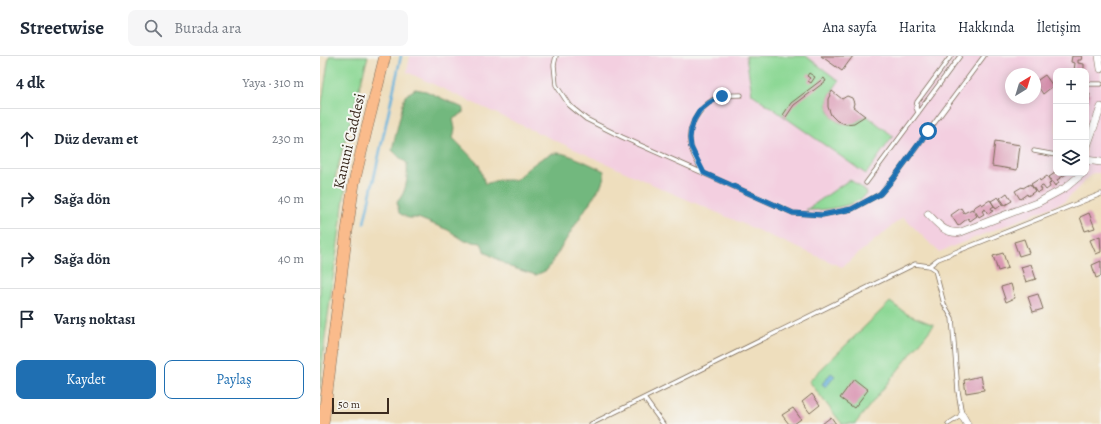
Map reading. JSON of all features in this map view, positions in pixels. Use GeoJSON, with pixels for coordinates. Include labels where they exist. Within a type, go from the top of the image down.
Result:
{"type":"FeatureCollection","features":[{"type":"Feature","properties":{"kind":"main road","name":"Kanuni Caddesi"},"geometry":{"type":"LineString","coordinates":[[323,424],[354,183],[385,56]]}},
{"type":"Feature","properties":{"kind":"street"},"geometry":{"type":"LineString","coordinates":[[1099,56],[1101,69]]}},
{"type":"Feature","properties":{"kind":"street"},"geometry":{"type":"LineString","coordinates":[[1089,141],[1101,107]]}},
{"type":"Feature","properties":{"kind":"street"},"geometry":{"type":"LineString","coordinates":[[1089,160],[1101,162]]}},
{"type":"Feature","properties":{"kind":"street"},"geometry":{"type":"LineString","coordinates":[[928,214],[944,229],[952,232],[961,232],[1039,202],[1064,188],[1079,176]]}},
{"type":"Feature","properties":{"kind":"street"},"geometry":{"type":"LineString","coordinates":[[962,415],[967,424]]}},
{"type":"Feature","properties":{"kind":"lane"},"geometry":{"type":"LineString","coordinates":[[556,56],[554,65],[556,85],[569,105],[586,119],[622,137],[793,213],[822,215],[852,209],[880,194],[893,179],[983,57]]}},
{"type":"Feature","properties":{"kind":"lane"},"geometry":{"type":"LineString","coordinates":[[918,113],[916,102],[950,56]]}},
{"type":"Feature","properties":{"kind":"lane"},"geometry":{"type":"LineString","coordinates":[[866,183],[960,56]]}},
{"type":"Feature","properties":{"kind":"lane"},"geometry":{"type":"LineString","coordinates":[[1089,84],[1101,84]]}},
{"type":"Feature","properties":{"kind":"lane"},"geometry":{"type":"LineString","coordinates":[[704,173],[691,147],[690,138],[694,120],[700,110],[722,96],[741,95]]}},
{"type":"Feature","properties":{"kind":"lane"},"geometry":{"type":"LineString","coordinates":[[1034,151],[1053,154]]}},
{"type":"Feature","properties":{"kind":"lane"},"geometry":{"type":"LineString","coordinates":[[929,266],[938,259],[1101,194]]}},
{"type":"Feature","properties":{"kind":"lane"},"geometry":{"type":"LineString","coordinates":[[591,424],[915,264],[929,266],[935,270],[944,304],[952,318],[958,391],[962,415],[948,424]]}},
{"type":"Feature","properties":{"kind":"lane"},"geometry":{"type":"LineString","coordinates":[[644,398],[663,424]]}},
{"type":"Feature","properties":{"kind":"shaded area"},"geometry":{"type":"Polygon","coordinates":[[[410,56],[1101,56],[1101,173],[1093,173],[1064,202],[939,252],[903,217],[842,267],[521,125],[407,72],[410,56]]]}},
{"type":"Feature","properties":{"kind":"green space"},"geometry":{"type":"Polygon","coordinates":[[[329,56],[368,56],[335,178],[346,184],[325,337],[320,389],[320,116],[329,56]]]}},
{"type":"Feature","properties":{"kind":"green space"},"geometry":{"type":"Polygon","coordinates":[[[746,56],[806,56],[839,81],[831,92],[828,100],[828,108],[832,116],[838,122],[850,124],[862,119],[866,115],[893,136],[866,174],[752,94],[746,56]]]}},
{"type":"Feature","properties":{"kind":"green space"},"geometry":{"type":"Polygon","coordinates":[[[415,89],[426,91],[463,108],[463,113],[453,119],[455,129],[453,138],[479,165],[485,184],[498,180],[515,180],[540,159],[557,153],[573,157],[604,171],[601,186],[547,270],[536,275],[510,267],[485,252],[481,243],[465,241],[448,230],[418,218],[408,218],[399,213],[397,202],[405,189],[407,163],[392,150],[405,96],[415,89]]]}},
{"type":"Feature","properties":{"kind":"green space"},"geometry":{"type":"Polygon","coordinates":[[[849,180],[866,191],[867,193],[863,198],[848,205],[839,207],[820,210],[806,210],[849,180]]]}},
{"type":"Feature","properties":{"kind":"green space"},"geometry":{"type":"Polygon","coordinates":[[[890,302],[907,314],[934,325],[855,424],[842,424],[809,381],[890,302]]]}},
{"type":"Feature","properties":{"kind":"water"},"geometry":{"type":"Polygon","coordinates":[[[831,373],[835,376],[826,387],[822,384],[831,373]]]}},
{"type":"Feature","properties":{"kind":"building"},"geometry":{"type":"Polygon","coordinates":[[[821,56],[853,56],[842,71],[821,56]]]}},
{"type":"Feature","properties":{"kind":"building"},"geometry":{"type":"Polygon","coordinates":[[[1072,56],[1082,56],[1081,60],[1078,60],[1078,63],[1084,64],[1084,68],[1074,68],[1075,63],[1071,62],[1072,56]]]}},
{"type":"Feature","properties":{"kind":"building"},"geometry":{"type":"Polygon","coordinates":[[[809,73],[815,77],[811,83],[808,81],[810,78],[807,76],[809,73]]]}},
{"type":"Feature","properties":{"kind":"building"},"geometry":{"type":"Polygon","coordinates":[[[1045,75],[1053,86],[1043,94],[1041,91],[1041,78],[1045,75]]]}},
{"type":"Feature","properties":{"kind":"building"},"geometry":{"type":"Polygon","coordinates":[[[824,78],[826,81],[794,105],[786,117],[783,115],[791,103],[824,78]]]}},
{"type":"Feature","properties":{"kind":"building"},"geometry":{"type":"Polygon","coordinates":[[[832,91],[842,99],[847,96],[852,98],[854,103],[853,107],[865,116],[854,123],[846,124],[837,121],[831,115],[828,107],[828,99],[832,91]]]}},
{"type":"Feature","properties":{"kind":"building"},"geometry":{"type":"Polygon","coordinates":[[[995,141],[1020,145],[1017,170],[992,166],[995,141]]]}},
{"type":"Feature","properties":{"kind":"building"},"geometry":{"type":"Polygon","coordinates":[[[1053,174],[1053,176],[1063,176],[1057,180],[1059,183],[1055,186],[1049,177],[1053,174]]]}},
{"type":"Feature","properties":{"kind":"building"},"geometry":{"type":"Polygon","coordinates":[[[1047,176],[1051,182],[1049,184],[1050,187],[1046,190],[1043,186],[1040,187],[1042,190],[1037,193],[1031,184],[1039,179],[1040,181],[1047,176]]]}},
{"type":"Feature","properties":{"kind":"building"},"geometry":{"type":"Polygon","coordinates":[[[1030,184],[1035,191],[1020,199],[1015,191],[1030,184]]]}},
{"type":"Feature","properties":{"kind":"building"},"geometry":{"type":"Polygon","coordinates":[[[1007,193],[1012,201],[1005,205],[1000,198],[1007,193]]]}},
{"type":"Feature","properties":{"kind":"building"},"geometry":{"type":"Polygon","coordinates":[[[998,197],[1003,204],[996,209],[991,201],[998,197]]]}},
{"type":"Feature","properties":{"kind":"building"},"geometry":{"type":"Polygon","coordinates":[[[990,200],[994,206],[991,208],[993,211],[988,214],[985,209],[982,211],[984,214],[979,217],[973,208],[990,200]]]}},
{"type":"Feature","properties":{"kind":"building"},"geometry":{"type":"Polygon","coordinates":[[[961,208],[964,213],[972,209],[977,216],[970,221],[968,218],[958,226],[951,215],[961,208]]]}},
{"type":"Feature","properties":{"kind":"building"},"geometry":{"type":"Polygon","coordinates":[[[1089,213],[1095,228],[1085,231],[1080,217],[1089,213]]]}},
{"type":"Feature","properties":{"kind":"building"},"geometry":{"type":"Polygon","coordinates":[[[1100,236],[1101,252],[1096,254],[1090,240],[1100,236]]]}},
{"type":"Feature","properties":{"kind":"building"},"geometry":{"type":"Polygon","coordinates":[[[1024,239],[1029,253],[1019,256],[1014,242],[1024,239]]]}},
{"type":"Feature","properties":{"kind":"building"},"geometry":{"type":"Polygon","coordinates":[[[1003,253],[1008,268],[998,271],[993,256],[1003,253]]]}},
{"type":"Feature","properties":{"kind":"building"},"geometry":{"type":"Polygon","coordinates":[[[1101,261],[1101,276],[1096,278],[1092,265],[1101,261]]]}},
{"type":"Feature","properties":{"kind":"building"},"geometry":{"type":"Polygon","coordinates":[[[1031,264],[1036,279],[1026,282],[1021,267],[1031,264]]]}},
{"type":"Feature","properties":{"kind":"building"},"geometry":{"type":"Polygon","coordinates":[[[1011,284],[1015,298],[1006,302],[1001,287],[1011,284]]]}},
{"type":"Feature","properties":{"kind":"building"},"geometry":{"type":"Polygon","coordinates":[[[1038,294],[1043,309],[1033,312],[1028,297],[1038,294]]]}},
{"type":"Feature","properties":{"kind":"building"},"geometry":{"type":"Polygon","coordinates":[[[981,376],[984,390],[966,393],[964,380],[981,376]]]}},
{"type":"Feature","properties":{"kind":"building"},"geometry":{"type":"Polygon","coordinates":[[[854,379],[868,390],[854,408],[840,398],[854,379]]]}},
{"type":"Feature","properties":{"kind":"building"},"geometry":{"type":"Polygon","coordinates":[[[812,394],[820,405],[810,413],[802,402],[812,394]]]}},
{"type":"Feature","properties":{"kind":"building"},"geometry":{"type":"Polygon","coordinates":[[[793,408],[801,419],[794,424],[789,424],[782,415],[793,408]]]}},
{"type":"Feature","properties":{"kind":"building"},"geometry":{"type":"Polygon","coordinates":[[[831,417],[836,424],[822,424],[831,417]]]}},
{"type":"Feature","properties":{"kind":"waterway"},"geometry":{"type":"LineString","coordinates":[[364,223],[401,56]]}},
{"type":"Feature","properties":{"kind":"route"},"geometry":{"type":"LineString","coordinates":[[722,96],[700,110],[694,120],[691,130],[691,147],[704,173],[793,213],[822,215],[852,209],[880,194],[893,179],[928,131]]}}]}
